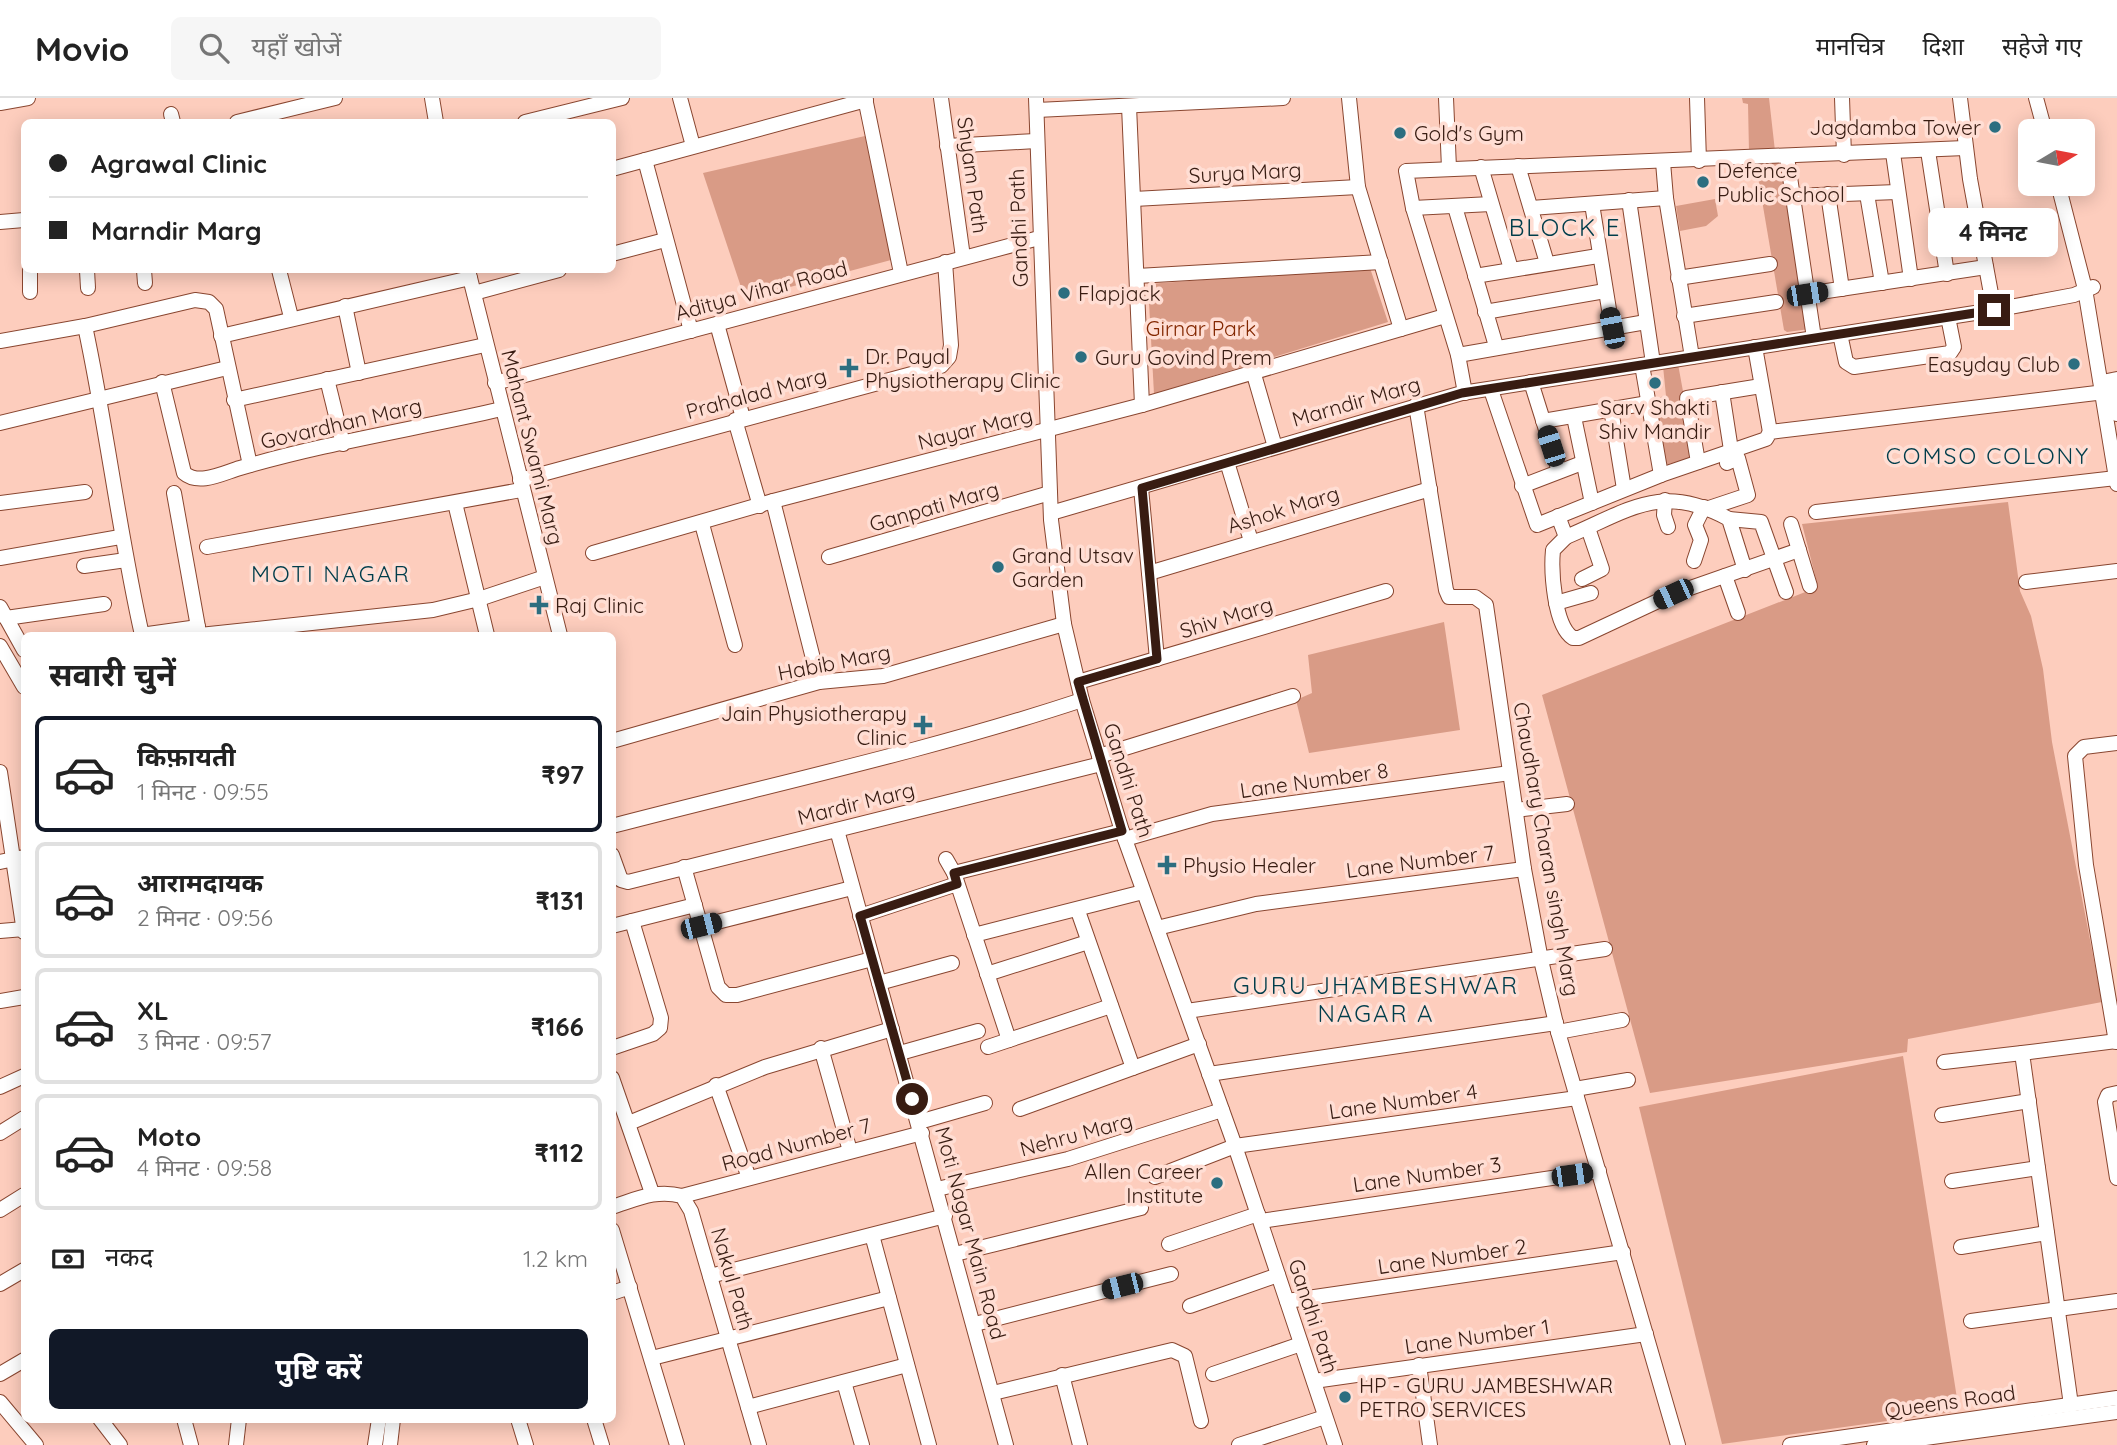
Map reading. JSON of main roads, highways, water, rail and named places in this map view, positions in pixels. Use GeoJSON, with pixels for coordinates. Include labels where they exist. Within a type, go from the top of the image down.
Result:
{"type":"FeatureCollection","features":[{"type":"Feature","properties":{"kind":"place","name":"Jagdamba Tower"},"geometry":{"type":"Point","coordinates":[1995,127]}},
{"type":"Feature","properties":{"kind":"place","name":"Gold's Gym"},"geometry":{"type":"Point","coordinates":[1400,133]}},
{"type":"Feature","properties":{"kind":"place","name":"Defence Public School"},"geometry":{"type":"Point","coordinates":[1703,182]}},
{"type":"Feature","properties":{"kind":"place","name":"Flapjack"},"geometry":{"type":"Point","coordinates":[1064,293]}},
{"type":"Feature","properties":{"kind":"place","name":"Guru Govind Prem"},"geometry":{"type":"Point","coordinates":[1081,357]}},
{"type":"Feature","properties":{"kind":"place","name":"Easyday Club"},"geometry":{"type":"Point","coordinates":[2074,364]}},
{"type":"Feature","properties":{"kind":"place","name":"Dr. Payal Physiotherapy Clinic"},"geometry":{"type":"Point","coordinates":[849,368]}},
{"type":"Feature","properties":{"kind":"place","name":"Sarv Shakti Shiv Mandir"},"geometry":{"type":"Point","coordinates":[1655,383]}},
{"type":"Feature","properties":{"kind":"place","name":"Grand Utsav Garden"},"geometry":{"type":"Point","coordinates":[998,567]}},
{"type":"Feature","properties":{"kind":"place","name":"Raj Clinic"},"geometry":{"type":"Point","coordinates":[539,605]}},
{"type":"Feature","properties":{"kind":"place","name":"Jain Physiotherapy Clinic"},"geometry":{"type":"Point","coordinates":[923,725]}},
{"type":"Feature","properties":{"kind":"place","name":"Physio Healer"},"geometry":{"type":"Point","coordinates":[1167,865]}},
{"type":"Feature","properties":{"kind":"place","name":"Allen Career Institute"},"geometry":{"type":"Point","coordinates":[1217,1183]}},
{"type":"Feature","properties":{"kind":"place","name":"HP - GURU JAMBESHWAR PETRO SERVICES"},"geometry":{"type":"Point","coordinates":[1345,1397]}},
{"type":"Feature","properties":{"kind":"district","name":"BLOCK E"},"geometry":{"type":"Point","coordinates":[1565,227]}},
{"type":"Feature","properties":{"kind":"district","name":"COMSO COLONY"},"geometry":{"type":"Point","coordinates":[1988,455]}},
{"type":"Feature","properties":{"kind":"district","name":"MOTI NAGAR"},"geometry":{"type":"Point","coordinates":[331,573]}},
{"type":"Feature","properties":{"kind":"district","name":"GURU JHAMBESHWAR NAGAR A"},"geometry":{"type":"Point","coordinates":[1376,999]}},
{"type":"Feature","properties":{"kind":"park label","name":"Girnar Park"},"geometry":{"type":"Point","coordinates":[1201,328]}}]}
